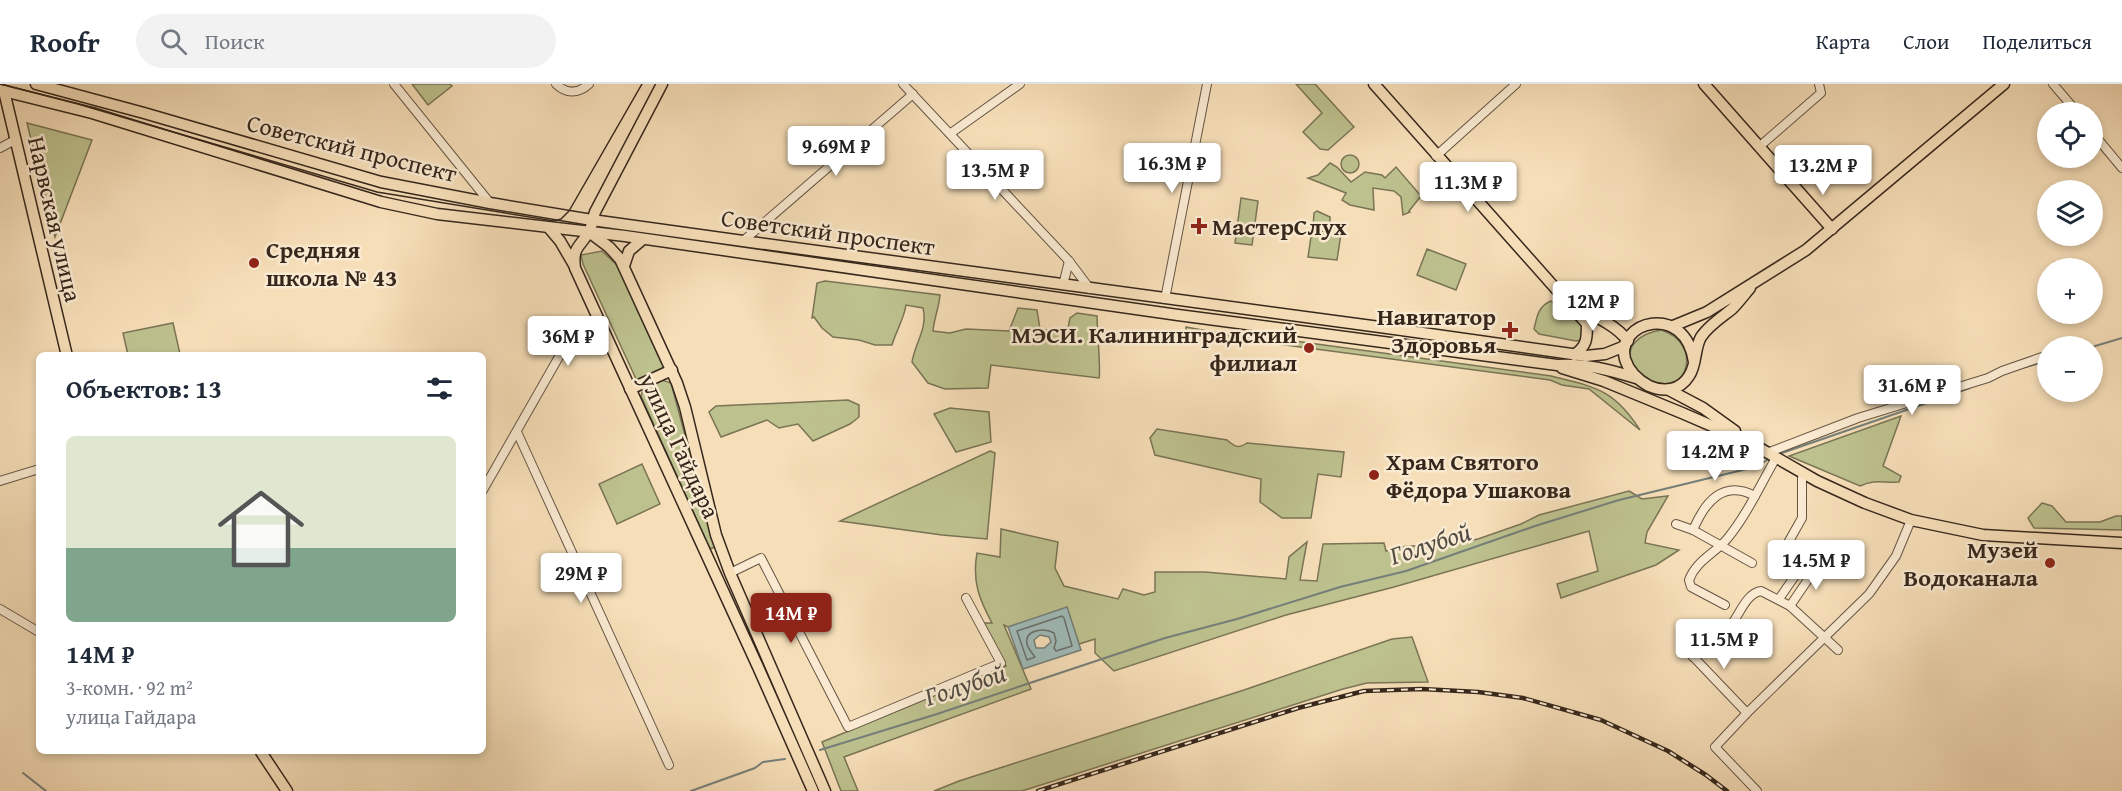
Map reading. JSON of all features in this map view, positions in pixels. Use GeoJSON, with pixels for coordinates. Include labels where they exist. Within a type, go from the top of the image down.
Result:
{"type":"FeatureCollection","features":[{"type":"Feature","properties":{"kind":"main road","name":"Советский проспект"},"geometry":{"type":"LineString","coordinates":[[36,84],[144,112],[381,182],[592,220],[1574,355],[1598,355],[1626,344]]}},
{"type":"Feature","properties":{"kind":"main road"},"geometry":{"type":"LineString","coordinates":[[575,268],[574,253],[588,232],[594,212],[662,84]]}},
{"type":"Feature","properties":{"kind":"main road"},"geometry":{"type":"LineString","coordinates":[[1374,84],[1587,324],[1588,340],[1574,355]]}},
{"type":"Feature","properties":{"kind":"main road"},"geometry":{"type":"LineString","coordinates":[[1704,84],[1832,229]]}},
{"type":"Feature","properties":{"kind":"main road"},"geometry":{"type":"LineString","coordinates":[[1673,326],[1707,312],[1806,250],[2004,84]]}},
{"type":"Feature","properties":{"kind":"main road","name":"Советский проспект"},"geometry":{"type":"LineString","coordinates":[[2,88],[93,113],[381,202],[436,214],[643,239],[1178,315],[1557,365],[1575,364],[1636,378]]}},
{"type":"Feature","properties":{"kind":"main road","name":"Нарвская улица"},"geometry":{"type":"LineString","coordinates":[[2,88],[66,352]]}},
{"type":"Feature","properties":{"kind":"main road","name":"улица Гайдара"},"geometry":{"type":"LineString","coordinates":[[549,228],[560,241],[575,268],[754,656],[813,791]]}},
{"type":"Feature","properties":{"kind":"main road","name":"улица Гайдара"},"geometry":{"type":"LineString","coordinates":[[588,232],[614,252],[624,266],[672,370],[685,407],[713,525],[730,573],[825,791]]}},
{"type":"Feature","properties":{"kind":"main road"},"geometry":{"type":"LineString","coordinates":[[624,266],[629,251],[643,239]]}},
{"type":"Feature","properties":{"kind":"main road"},"geometry":{"type":"LineString","coordinates":[[1694,362],[1688,344],[1673,326],[1658,322],[1646,324],[1634,332],[1626,344],[1624,358],[1636,378],[1658,389],[1669,390],[1679,386],[1690,376],[1702,335],[1754,284]]}},
{"type":"Feature","properties":{"kind":"main road"},"geometry":{"type":"LineString","coordinates":[[1572,305],[1610,324],[1621,332],[1626,344]]}},
{"type":"Feature","properties":{"kind":"main road","name":"Советский проспект"},"geometry":{"type":"LineString","coordinates":[[1557,365],[1604,381],[1749,442],[1803,476],[1911,520],[1983,536],[2122,543]]}},
{"type":"Feature","properties":{"kind":"main road"},"geometry":{"type":"LineString","coordinates":[[630,389],[672,370]]}},
{"type":"Feature","properties":{"kind":"main road","name":"Советский проспект"},"geometry":{"type":"LineString","coordinates":[[1669,390],[1702,408],[1749,442]]}},
{"type":"Feature","properties":{"kind":"main road"},"geometry":{"type":"LineString","coordinates":[[266,754],[288,791]]}},
{"type":"Feature","properties":{"kind":"street"},"geometry":{"type":"LineString","coordinates":[[394,84],[490,203]]}},
{"type":"Feature","properties":{"kind":"street"},"geometry":{"type":"LineString","coordinates":[[556,84],[569,92],[575,92],[589,84]]}},
{"type":"Feature","properties":{"kind":"street"},"geometry":{"type":"LineString","coordinates":[[903,84],[1069,261],[1090,289]]}},
{"type":"Feature","properties":{"kind":"street"},"geometry":{"type":"LineString","coordinates":[[951,134],[1020,84]]}},
{"type":"Feature","properties":{"kind":"street"},"geometry":{"type":"LineString","coordinates":[[1165,299],[1207,84]]}},
{"type":"Feature","properties":{"kind":"street"},"geometry":{"type":"LineString","coordinates":[[1436,156],[1516,84]]}},
{"type":"Feature","properties":{"kind":"street"},"geometry":{"type":"LineString","coordinates":[[1760,146],[1821,93],[1820,84]]}},
{"type":"Feature","properties":{"kind":"street"},"geometry":{"type":"LineString","coordinates":[[2053,84],[2068,102]]}},
{"type":"Feature","properties":{"kind":"street"},"geometry":{"type":"LineString","coordinates":[[743,241],[913,94]]}},
{"type":"Feature","properties":{"kind":"street"},"geometry":{"type":"LineString","coordinates":[[0,148],[15,140]]}},
{"type":"Feature","properties":{"kind":"street"},"geometry":{"type":"LineString","coordinates":[[2103,145],[2122,168]]}},
{"type":"Feature","properties":{"kind":"street"},"geometry":{"type":"LineString","coordinates":[[1063,285],[1069,261]]}},
{"type":"Feature","properties":{"kind":"street"},"geometry":{"type":"LineString","coordinates":[[486,484],[577,325],[587,321],[601,325]]}},
{"type":"Feature","properties":{"kind":"street"},"geometry":{"type":"LineString","coordinates":[[1725,605],[1691,587],[1689,580],[1697,564],[1720,545],[1739,522],[1755,496],[1774,456],[1858,418],[1988,378],[2002,370],[2037,359]]}},
{"type":"Feature","properties":{"kind":"street"},"geometry":{"type":"LineString","coordinates":[[517,432],[669,765]]}},
{"type":"Feature","properties":{"kind":"street"},"geometry":{"type":"LineString","coordinates":[[0,481],[36,470]]}},
{"type":"Feature","properties":{"kind":"street"},"geometry":{"type":"LineString","coordinates":[[1780,557],[1802,518],[1803,476]]}},
{"type":"Feature","properties":{"kind":"street"},"geometry":{"type":"LineString","coordinates":[[1693,530],[1702,509],[1717,496],[1729,490],[1738,489],[1755,496]]}},
{"type":"Feature","properties":{"kind":"street"},"geometry":{"type":"LineString","coordinates":[[1757,791],[1715,747],[1869,594],[1896,556],[1911,520]]}},
{"type":"Feature","properties":{"kind":"street"},"geometry":{"type":"LineString","coordinates":[[1676,524],[1693,530],[1752,563]]}},
{"type":"Feature","properties":{"kind":"street"},"geometry":{"type":"LineString","coordinates":[[1779,599],[1810,554]]}},
{"type":"Feature","properties":{"kind":"street"},"geometry":{"type":"LineString","coordinates":[[730,573],[761,558],[848,727],[1001,663],[966,598]]}},
{"type":"Feature","properties":{"kind":"street"},"geometry":{"type":"LineString","coordinates":[[1790,606],[1820,562]]}},
{"type":"Feature","properties":{"kind":"street"},"geometry":{"type":"LineString","coordinates":[[1694,657],[1732,624],[1756,592],[1761,591],[1790,606],[1838,650]]}},
{"type":"Feature","properties":{"kind":"street"},"geometry":{"type":"LineString","coordinates":[[0,609],[36,630]]}},
{"type":"Feature","properties":{"kind":"street"},"geometry":{"type":"LineString","coordinates":[[1682,645],[1747,713]]}},
{"type":"Feature","properties":{"kind":"green space"},"geometry":{"type":"Polygon","coordinates":[[[412,84],[450,84],[452,86],[428,105],[412,84]]]}},
{"type":"Feature","properties":{"kind":"green space"},"geometry":{"type":"Polygon","coordinates":[[[1296,84],[1315,84],[1354,127],[1328,150],[1320,149],[1303,132],[1322,113],[1296,84]]]}},
{"type":"Feature","properties":{"kind":"green space"},"geometry":{"type":"Polygon","coordinates":[[[27,123],[92,140],[55,237],[27,123]]]}},
{"type":"Feature","properties":{"kind":"green space"},"geometry":{"type":"Polygon","coordinates":[[[1350,155],[1356,158],[1359,164],[1356,170],[1350,173],[1344,170],[1341,164],[1344,158],[1350,155]]]}},
{"type":"Feature","properties":{"kind":"green space"},"geometry":{"type":"Polygon","coordinates":[[[1330,163],[1351,182],[1365,172],[1382,175],[1385,178],[1396,167],[1421,196],[1410,212],[1403,215],[1401,197],[1394,191],[1373,188],[1374,210],[1350,205],[1342,200],[1346,193],[1308,178],[1318,175],[1330,163]]]}},
{"type":"Feature","properties":{"kind":"green space"},"geometry":{"type":"Polygon","coordinates":[[[1241,198],[1258,201],[1252,245],[1235,243],[1241,198]]]}},
{"type":"Feature","properties":{"kind":"green space"},"geometry":{"type":"Polygon","coordinates":[[[1317,211],[1330,217],[1330,229],[1313,227],[1314,213],[1317,211]]]}},
{"type":"Feature","properties":{"kind":"green space"},"geometry":{"type":"Polygon","coordinates":[[[1312,230],[1341,234],[1337,260],[1308,257],[1312,230]]]}},
{"type":"Feature","properties":{"kind":"green space"},"geometry":{"type":"Polygon","coordinates":[[[1427,249],[1466,264],[1456,290],[1417,275],[1427,249]]]}},
{"type":"Feature","properties":{"kind":"green space"},"geometry":{"type":"Polygon","coordinates":[[[602,251],[621,269],[665,368],[637,381],[583,264],[581,255],[602,251]]]}},
{"type":"Feature","properties":{"kind":"green space"},"geometry":{"type":"Polygon","coordinates":[[[825,281],[940,295],[933,331],[950,333],[966,329],[1009,331],[1018,308],[1037,310],[1040,329],[1067,333],[1070,318],[1077,313],[1097,316],[1099,378],[991,365],[988,388],[945,389],[928,383],[912,362],[923,329],[923,308],[906,305],[892,345],[875,345],[859,340],[833,337],[814,317],[812,318],[817,283],[825,281]]]}},
{"type":"Feature","properties":{"kind":"green space"},"geometry":{"type":"Polygon","coordinates":[[[1551,301],[1583,326],[1581,340],[1539,334],[1534,329],[1541,309],[1551,301]]]}},
{"type":"Feature","properties":{"kind":"green space"},"geometry":{"type":"Polygon","coordinates":[[[173,323],[180,352],[127,352],[123,333],[173,323]]]}},
{"type":"Feature","properties":{"kind":"green space"},"geometry":{"type":"Polygon","coordinates":[[[1186,327],[1240,337],[1280,339],[1551,376],[1592,387],[1612,398],[1631,416],[1640,430],[1589,389],[1562,385],[1550,380],[1186,332],[1186,327]]]}},
{"type":"Feature","properties":{"kind":"green space"},"geometry":{"type":"Polygon","coordinates":[[[1661,330],[1674,336],[1682,345],[1686,356],[1686,366],[1682,375],[1675,381],[1665,384],[1652,381],[1642,375],[1634,367],[1630,352],[1632,346],[1641,337],[1661,330]]]}},
{"type":"Feature","properties":{"kind":"green space"},"geometry":{"type":"Polygon","coordinates":[[[662,380],[671,383],[715,547],[710,549],[641,396],[643,389],[662,380]]]}},
{"type":"Feature","properties":{"kind":"green space"},"geometry":{"type":"Polygon","coordinates":[[[848,400],[859,405],[859,417],[850,424],[813,441],[798,424],[779,428],[767,420],[721,437],[709,412],[716,406],[848,400]]]}},
{"type":"Feature","properties":{"kind":"green space"},"geometry":{"type":"Polygon","coordinates":[[[950,408],[989,412],[991,442],[956,452],[934,414],[950,408]]]}},
{"type":"Feature","properties":{"kind":"green space"},"geometry":{"type":"Polygon","coordinates":[[[1901,416],[1883,466],[1901,476],[1899,482],[1875,482],[1860,486],[1789,456],[1901,416]]]}},
{"type":"Feature","properties":{"kind":"green space"},"geometry":{"type":"Polygon","coordinates":[[[1157,429],[1227,440],[1237,446],[1247,443],[1344,452],[1341,477],[1318,474],[1311,518],[1282,518],[1260,502],[1261,479],[1155,455],[1150,438],[1157,429]]]}},
{"type":"Feature","properties":{"kind":"green space"},"geometry":{"type":"Polygon","coordinates":[[[990,451],[995,453],[987,539],[840,521],[990,451]]]}},
{"type":"Feature","properties":{"kind":"green space"},"geometry":{"type":"Polygon","coordinates":[[[642,464],[660,504],[617,524],[599,484],[642,464]]]}},
{"type":"Feature","properties":{"kind":"green space"},"geometry":{"type":"Polygon","coordinates":[[[1629,491],[1642,499],[1668,496],[1647,532],[1645,543],[1679,550],[1656,565],[1561,598],[1557,584],[1598,571],[1589,531],[1394,587],[1286,615],[1114,671],[1095,653],[1095,639],[1079,644],[1067,608],[1008,627],[1004,625],[1031,689],[844,757],[858,791],[841,791],[822,742],[1006,666],[984,623],[992,623],[980,598],[975,572],[977,553],[1000,557],[1001,529],[1058,542],[1055,568],[1064,586],[1118,599],[1123,589],[1144,595],[1155,592],[1155,572],[1205,572],[1286,579],[1289,557],[1307,542],[1300,580],[1317,581],[1323,544],[1384,543],[1386,551],[1407,546],[1443,546],[1478,539],[1539,515],[1629,491]]]}},
{"type":"Feature","properties":{"kind":"green space"},"geometry":{"type":"Polygon","coordinates":[[[2042,503],[2052,506],[2066,522],[2100,522],[2122,516],[2122,530],[2034,528],[2028,518],[2042,503]]]}},
{"type":"Feature","properties":{"kind":"green space"},"geometry":{"type":"Polygon","coordinates":[[[1412,637],[1428,682],[1367,683],[1343,689],[1022,791],[934,791],[1392,639],[1412,637]]]}},
{"type":"Feature","properties":{"kind":"water"},"geometry":{"type":"Polygon","coordinates":[[[1067,607],[1081,650],[1023,669],[1008,627],[1067,607]],[[1040,635],[1034,640],[1036,648],[1044,648],[1051,642],[1049,637],[1040,635]]]}},
{"type":"Feature","properties":{"kind":"waterway","name":"Голубой"},"geometry":{"type":"LineString","coordinates":[[2103,344],[2122,338]]}},
{"type":"Feature","properties":{"kind":"waterway","name":"Голубой"},"geometry":{"type":"LineString","coordinates":[[2025,367],[2037,364]]}},
{"type":"Feature","properties":{"kind":"waterway","name":"Голубой"},"geometry":{"type":"LineString","coordinates":[[1779,454],[1970,388]]}},
{"type":"Feature","properties":{"kind":"waterway","name":"Голубой"},"geometry":{"type":"LineString","coordinates":[[820,750],[937,714],[1165,638],[1237,619],[1340,587],[1406,571],[1535,526],[1619,500],[1755,467],[1769,459]]}},
{"type":"Feature","properties":{"kind":"waterway","name":"Голубой"},"geometry":{"type":"LineString","coordinates":[[691,791],[755,768],[763,762],[785,759]]}},
{"type":"Feature","properties":{"kind":"waterway","name":"Голубой"},"geometry":{"type":"LineString","coordinates":[[23,773],[46,791]]}},
{"type":"Feature","properties":{"kind":"tram line"},"geometry":{"type":"LineString","coordinates":[[1,84],[78,104],[377,192],[554,221],[561,219],[569,211],[642,84]]}},
{"type":"Feature","properties":{"kind":"railway"},"geometry":{"type":"LineString","coordinates":[[1038,791],[1298,708],[1364,691],[1422,689],[1478,692],[1523,698],[1601,720],[1668,751],[1727,791]]}},
{"type":"Feature","properties":{"kind":"place","name":"МастерСлух"},"geometry":{"type":"Point","coordinates":[1199,226]}},
{"type":"Feature","properties":{"kind":"place","name":"Средняя школа № 43"},"geometry":{"type":"Point","coordinates":[254,263]}},
{"type":"Feature","properties":{"kind":"place","name":"Навигатор Здоровья"},"geometry":{"type":"Point","coordinates":[1510,330]}},
{"type":"Feature","properties":{"kind":"place","name":"МЭСИ. Калининградский филиал"},"geometry":{"type":"Point","coordinates":[1309,348]}},
{"type":"Feature","properties":{"kind":"place","name":"Храм Святого Фёдора Ушакова"},"geometry":{"type":"Point","coordinates":[1374,475]}},
{"type":"Feature","properties":{"kind":"place","name":"Музей Водоканала"},"geometry":{"type":"Point","coordinates":[2050,563]}}]}
